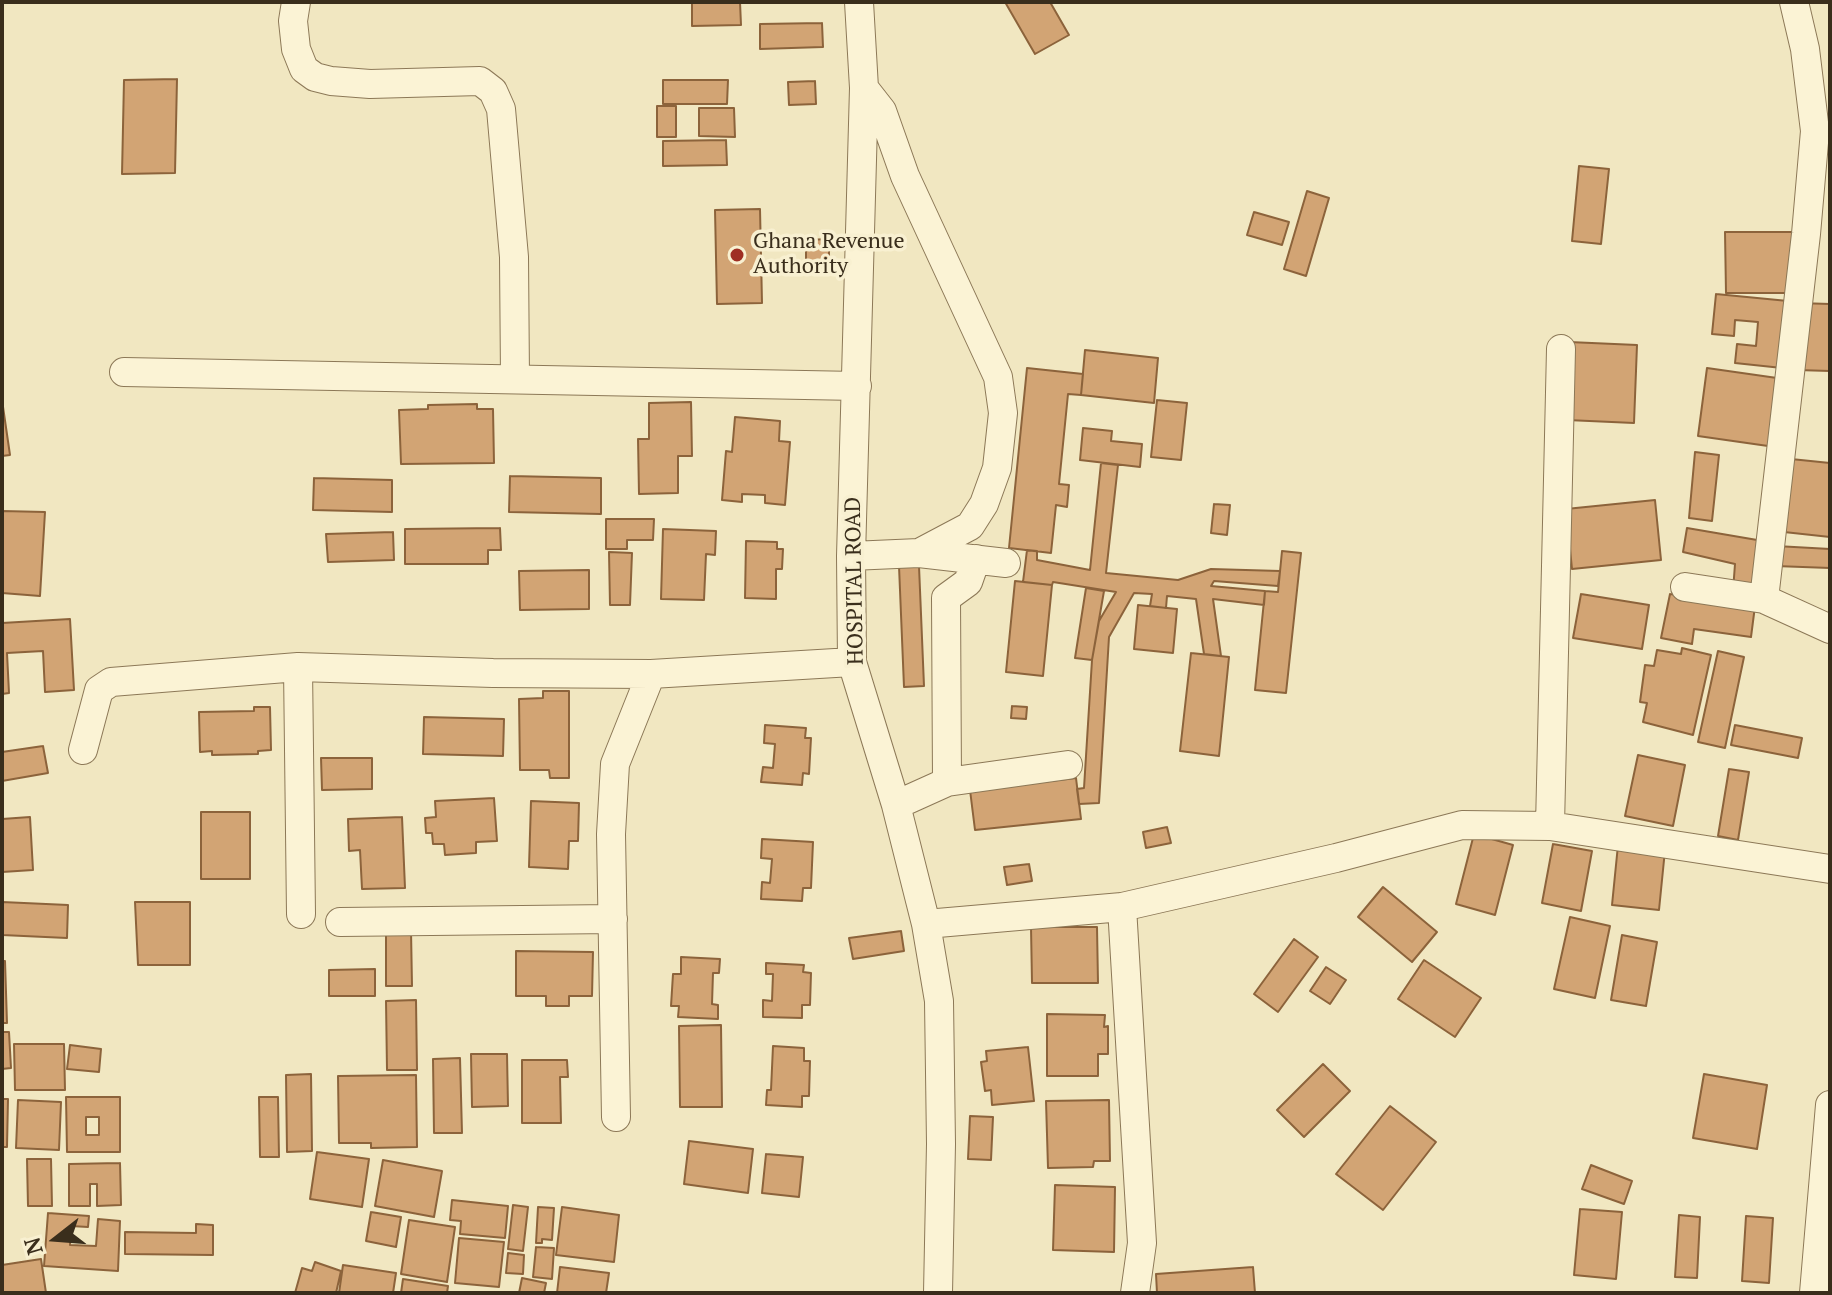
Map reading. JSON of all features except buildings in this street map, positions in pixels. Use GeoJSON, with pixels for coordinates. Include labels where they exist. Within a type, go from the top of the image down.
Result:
{"type":"FeatureCollection","features":[{"type":"Feature","properties":{"kind":"street"},"geometry":{"type":"LineString","coordinates":[[296,2],[293,21],[296,49],[304,69],[315,77],[370,84],[480,81],[493,91],[501,109],[514,257],[515,379]]}},
{"type":"Feature","properties":{"kind":"street","name":"HOSPITAL ROAD"},"geometry":{"type":"LineString","coordinates":[[859,2],[864,88],[851,556],[852,662],[896,805],[926,924],[939,1001],[941,1144],[938,1293]]}},
{"type":"Feature","properties":{"kind":"street"},"geometry":{"type":"LineString","coordinates":[[1764,599],[1815,131],[1805,49],[1794,2]]}},
{"type":"Feature","properties":{"kind":"street"},"geometry":{"type":"LineString","coordinates":[[864,88],[882,111],[905,176],[998,377],[1003,413],[997,468],[984,504],[970,526],[919,553]]}},
{"type":"Feature","properties":{"kind":"street"},"geometry":{"type":"LineString","coordinates":[[1550,826],[1561,349]]}},
{"type":"Feature","properties":{"kind":"street"},"geometry":{"type":"LineString","coordinates":[[124,372],[857,386]]}},
{"type":"Feature","properties":{"kind":"street"},"geometry":{"type":"LineString","coordinates":[[851,556],[919,553],[1006,563]]}},
{"type":"Feature","properties":{"kind":"street"},"geometry":{"type":"LineString","coordinates":[[947,782],[946,598],[968,582],[976,559]]}},
{"type":"Feature","properties":{"kind":"street"},"geometry":{"type":"LineString","coordinates":[[1685,587],[1764,599],[1830,629]]}},
{"type":"Feature","properties":{"kind":"street"},"geometry":{"type":"LineString","coordinates":[[83,750],[99,690],[111,682],[298,667],[651,674],[852,662]]}},
{"type":"Feature","properties":{"kind":"street"},"geometry":{"type":"LineString","coordinates":[[298,667],[301,914]]}},
{"type":"Feature","properties":{"kind":"street"},"geometry":{"type":"LineString","coordinates":[[616,1117],[611,834],[615,764],[651,674]]}},
{"type":"Feature","properties":{"kind":"street"},"geometry":{"type":"LineString","coordinates":[[896,805],[947,782],[1068,765]]}},
{"type":"Feature","properties":{"kind":"street"},"geometry":{"type":"LineString","coordinates":[[926,924],[1122,907],[1336,858],[1462,825],[1550,826],[1830,869]]}},
{"type":"Feature","properties":{"kind":"street"},"geometry":{"type":"LineString","coordinates":[[1122,907],[1142,1243],[1135,1293]]}},
{"type":"Feature","properties":{"kind":"street"},"geometry":{"type":"LineString","coordinates":[[340,922],[613,919]]}},
{"type":"Feature","properties":{"kind":"street"},"geometry":{"type":"LineString","coordinates":[[1814,1293],[1830,1105]]}},
{"type":"Feature","properties":{"kind":"place","name":"Ghana Revenue Authority"},"geometry":{"type":"Point","coordinates":[737,255]}}]}
